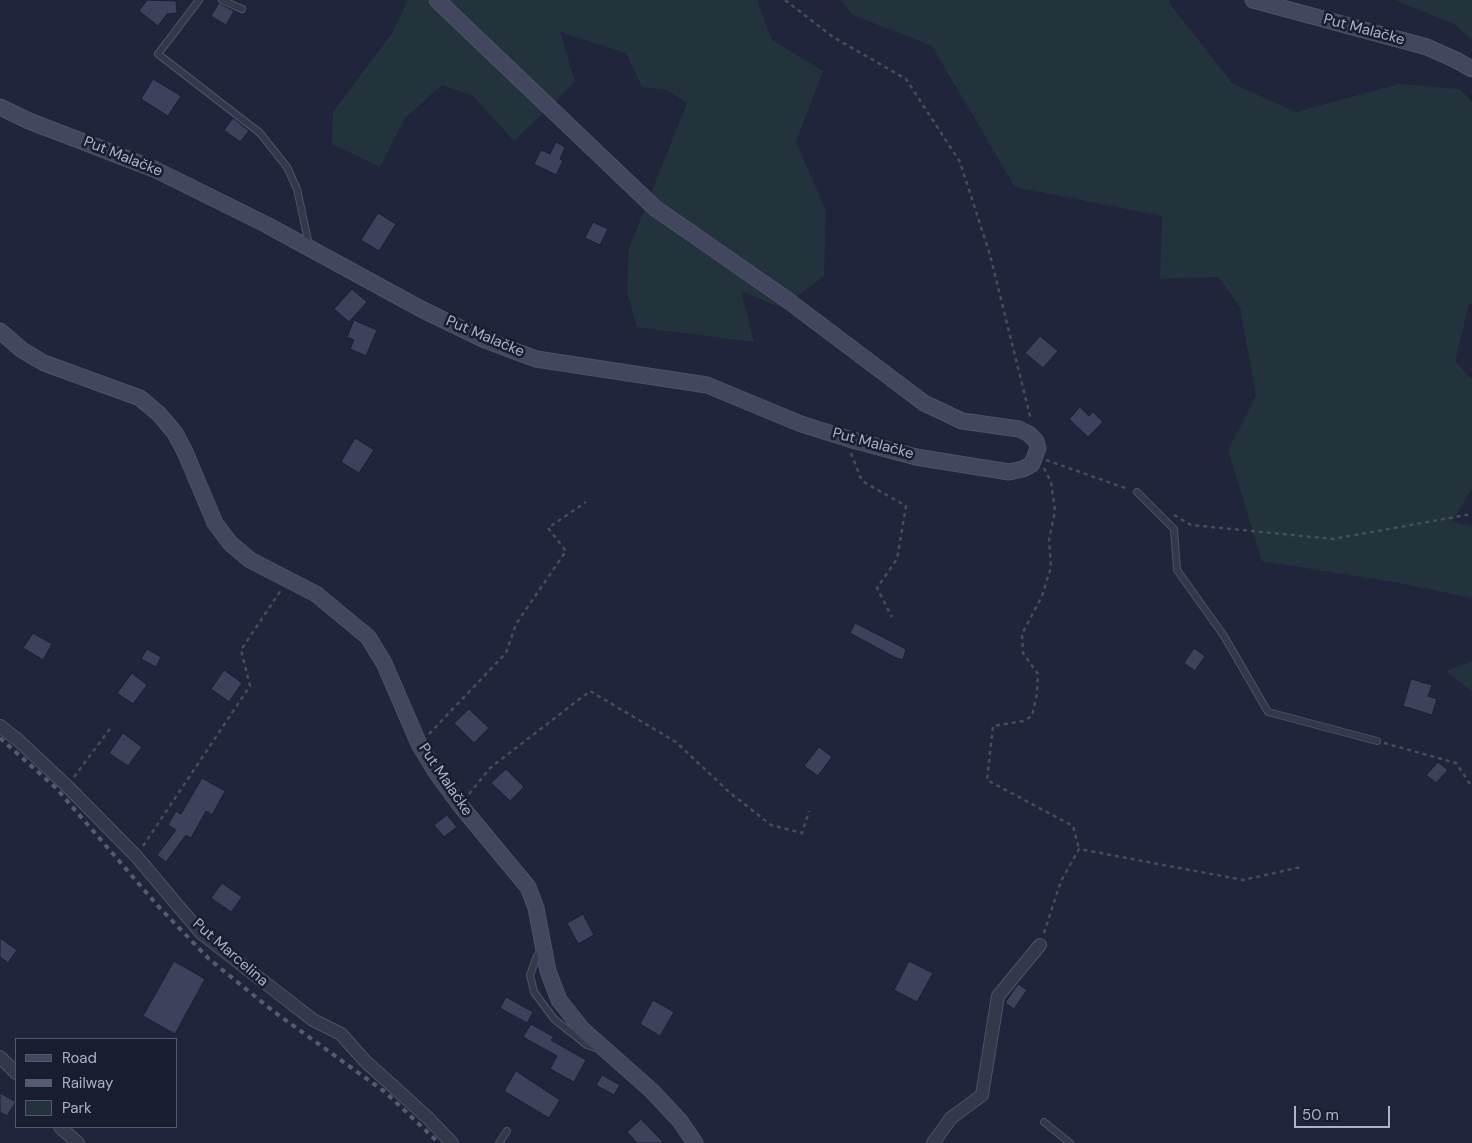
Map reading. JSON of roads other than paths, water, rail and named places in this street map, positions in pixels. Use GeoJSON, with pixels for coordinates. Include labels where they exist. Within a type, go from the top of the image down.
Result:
{"type":"FeatureCollection","features":[{"type":"Feature","properties":{"kind":"main road","name":"Put Malačke"},"geometry":{"type":"LineString","coordinates":[[0,107],[29,121],[154,169],[267,225],[476,336],[536,358],[707,385],[801,424],[849,439],[916,456],[1009,472],[1023,469],[1032,464],[1038,448],[1036,441],[1019,429],[962,421],[941,413],[924,403],[786,298],[655,208],[437,0]]}},
{"type":"Feature","properties":{"kind":"main road","name":"Put Malačke"},"geometry":{"type":"LineString","coordinates":[[1253,0],[1427,47],[1472,69]]}},
{"type":"Feature","properties":{"kind":"main road","name":"Put Malačke"},"geometry":{"type":"LineString","coordinates":[[0,330],[22,350],[44,363],[140,398],[159,414],[174,433],[185,452],[215,523],[225,537],[250,560],[316,594],[368,637],[384,663],[420,744],[460,805],[528,887],[536,908],[548,971],[560,1000],[582,1028],[658,1097],[680,1121],[695,1143]]}},
{"type":"Feature","properties":{"kind":"street","name":"Put Marcelina"},"geometry":{"type":"LineString","coordinates":[[0,726],[18,740],[67,786],[136,856],[201,933],[313,1020],[341,1034],[365,1061],[428,1118],[452,1143]]}},
{"type":"Feature","properties":{"kind":"street"},"geometry":{"type":"LineString","coordinates":[[933,1143],[950,1118],[982,1096],[998,996],[1040,945]]}},
{"type":"Feature","properties":{"kind":"street"},"geometry":{"type":"LineString","coordinates":[[0,1057],[15,1072]]}},
{"type":"Feature","properties":{"kind":"street"},"geometry":{"type":"LineString","coordinates":[[61,1128],[78,1143]]}},
{"type":"Feature","properties":{"kind":"lane"},"geometry":{"type":"LineString","coordinates":[[199,0],[158,54],[260,134],[287,167],[297,189],[309,249]]}},
{"type":"Feature","properties":{"kind":"lane"},"geometry":{"type":"LineString","coordinates":[[222,0],[242,9]]}},
{"type":"Feature","properties":{"kind":"lane"},"geometry":{"type":"LineString","coordinates":[[1137,492],[1174,529],[1177,570],[1224,636],[1268,712],[1378,741]]}},
{"type":"Feature","properties":{"kind":"lane"},"geometry":{"type":"LineString","coordinates":[[1044,1122],[1070,1143]]}},
{"type":"Feature","properties":{"kind":"lane"},"geometry":{"type":"LineString","coordinates":[[499,1143],[507,1131]]}},
{"type":"Feature","properties":{"kind":"railway"},"geometry":{"type":"LineString","coordinates":[[0,738],[56,788],[158,906],[209,959],[273,1011],[385,1092],[439,1143]]}}]}
